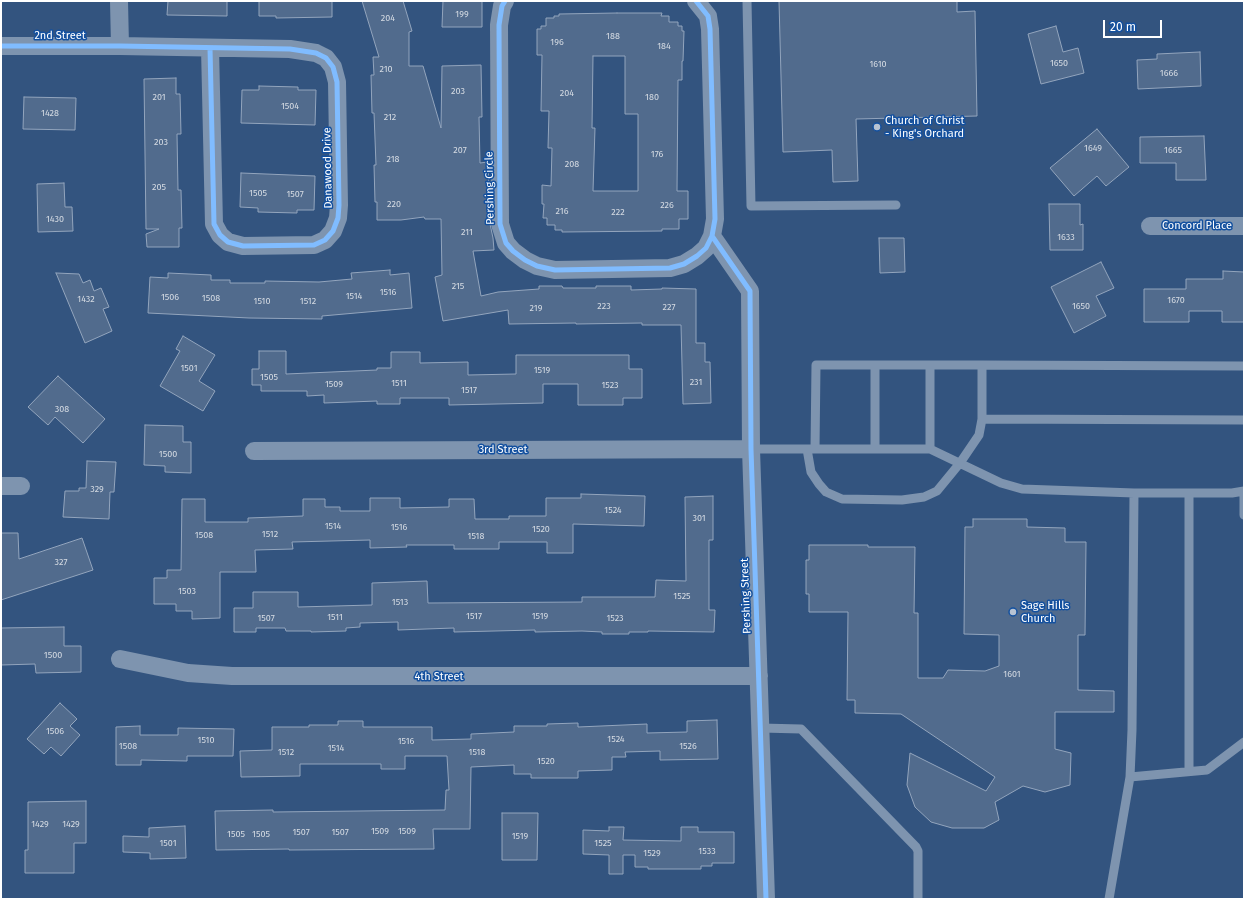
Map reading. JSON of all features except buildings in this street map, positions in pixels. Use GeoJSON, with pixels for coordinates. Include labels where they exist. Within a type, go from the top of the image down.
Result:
{"type":"FeatureCollection","features":[{"type":"Feature","properties":{"kind":"street"},"geometry":{"type":"LineString","coordinates":[[119,1],[120,46]]}},
{"type":"Feature","properties":{"kind":"street","name":"Pershing Circle"},"geometry":{"type":"LineString","coordinates":[[506,1],[502,6],[499,25],[500,224],[506,243],[513,251],[525,260],[537,266],[555,270],[670,268],[684,264],[698,256],[706,248],[712,236],[715,219],[710,29],[708,16],[696,1]]}},
{"type":"Feature","properties":{"kind":"street","name":"2nd Street"},"geometry":{"type":"LineString","coordinates":[[1,46],[120,46]]}},
{"type":"Feature","properties":{"kind":"street","name":"Danawood Drive"},"geometry":{"type":"LineString","coordinates":[[120,46],[290,49],[316,53],[326,58],[333,66],[337,82],[338,218],[334,232],[325,240],[314,245],[243,246],[228,242],[220,235],[214,224],[210,48]]}},
{"type":"Feature","properties":{"kind":"street","name":"Concord Place"},"geometry":{"type":"LineString","coordinates":[[1150,226],[1244,226]]}},
{"type":"Feature","properties":{"kind":"street","name":"Pershing Street"},"geometry":{"type":"LineString","coordinates":[[712,236],[750,291],[751,449],[766,899]]}},
{"type":"Feature","properties":{"kind":"street","name":"3rd Street"},"geometry":{"type":"LineString","coordinates":[[254,451],[751,449]]}},
{"type":"Feature","properties":{"kind":"street"},"geometry":{"type":"LineString","coordinates":[[1,486],[21,486]]}},
{"type":"Feature","properties":{"kind":"street","name":"4th Street"},"geometry":{"type":"LineString","coordinates":[[120,659],[188,673],[232,676],[759,676]]}},
{"type":"Feature","properties":{"kind":"lane"},"geometry":{"type":"LineString","coordinates":[[746,1],[751,206],[896,205]]}},
{"type":"Feature","properties":{"kind":"lane"},"geometry":{"type":"LineString","coordinates":[[982,365],[982,419],[979,435],[960,463],[937,490],[924,497],[902,500],[842,499],[826,492],[819,484],[811,472],[816,365],[982,365],[1244,366]]}},
{"type":"Feature","properties":{"kind":"lane"},"geometry":{"type":"LineString","coordinates":[[875,365],[875,449]]}},
{"type":"Feature","properties":{"kind":"lane"},"geometry":{"type":"LineString","coordinates":[[930,365],[930,449]]}},
{"type":"Feature","properties":{"kind":"lane"},"geometry":{"type":"LineString","coordinates":[[982,419],[1244,420]]}},
{"type":"Feature","properties":{"kind":"lane"},"geometry":{"type":"LineString","coordinates":[[751,449],[930,449],[1001,483],[1022,489],[1134,493],[1244,492],[1244,515]]}},
{"type":"Feature","properties":{"kind":"lane"},"geometry":{"type":"LineString","coordinates":[[1109,899],[1130,777],[1132,730],[1134,493]]}},
{"type":"Feature","properties":{"kind":"lane"},"geometry":{"type":"LineString","coordinates":[[1189,493],[1189,772]]}},
{"type":"Feature","properties":{"kind":"lane"},"geometry":{"type":"LineString","coordinates":[[761,728],[801,729],[916,847],[918,851],[918,899]]}},
{"type":"Feature","properties":{"kind":"lane"},"geometry":{"type":"LineString","coordinates":[[1130,777],[1207,770],[1244,742]]}},
{"type":"Feature","properties":{"kind":"cycle path"},"geometry":{"type":"LineString","coordinates":[[505,1],[502,6],[499,25],[500,224],[506,243],[513,251],[525,260],[537,266],[555,270],[670,268],[684,264],[706,248],[712,236],[715,219],[710,29],[708,16],[696,1]]}},
{"type":"Feature","properties":{"kind":"cycle path"},"geometry":{"type":"LineString","coordinates":[[1,46],[120,46],[290,49],[316,53],[326,58],[333,67],[337,82],[339,205],[338,218],[333,231],[325,240],[314,245],[243,246],[228,242],[220,235],[214,224],[210,48]]}},
{"type":"Feature","properties":{"kind":"cycle path"},"geometry":{"type":"LineString","coordinates":[[712,236],[750,291],[751,449],[766,899]]}},
{"type":"Feature","properties":{"kind":"place","name":"Church of Christ - King's Orchard"},"geometry":{"type":"Point","coordinates":[877,127]}},
{"type":"Feature","properties":{"kind":"place","name":"Sage Hills Church"},"geometry":{"type":"Point","coordinates":[1013,612]}}]}
